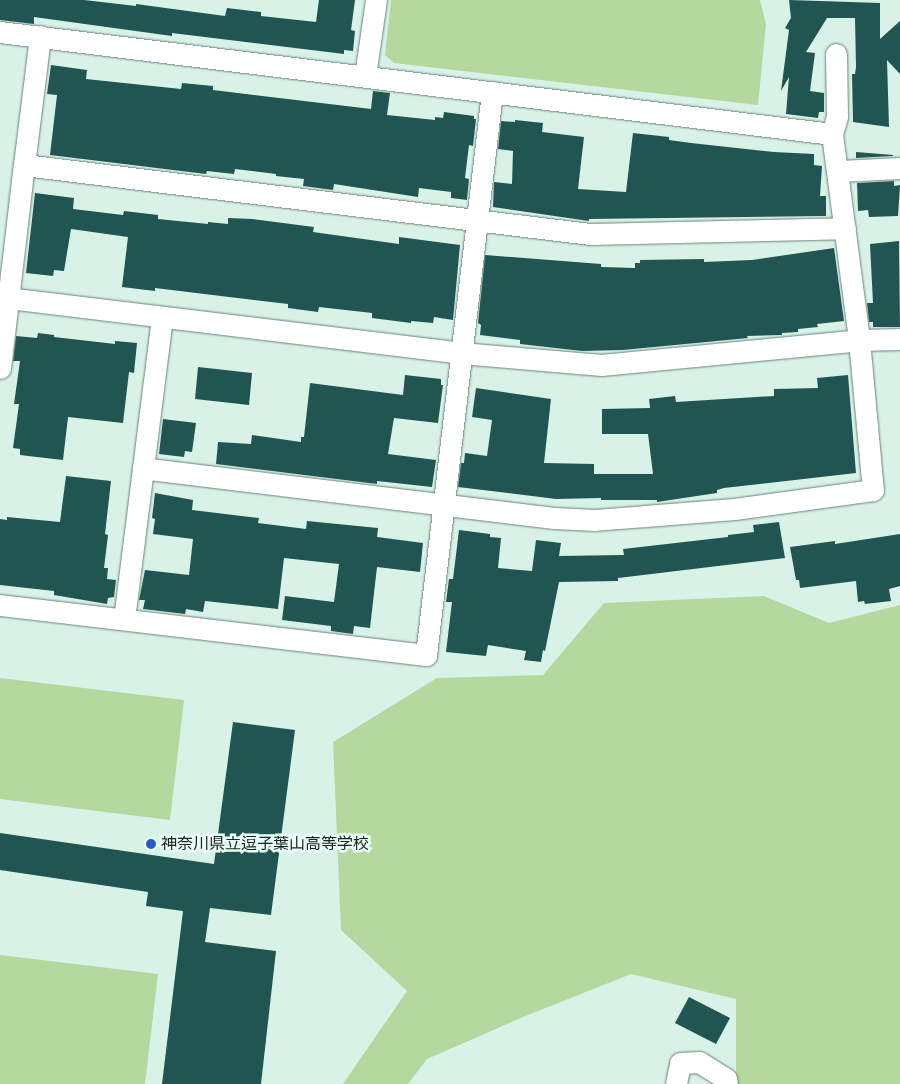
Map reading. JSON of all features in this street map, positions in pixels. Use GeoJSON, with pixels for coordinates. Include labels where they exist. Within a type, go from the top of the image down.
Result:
{"type":"FeatureCollection","features":[{"type":"Feature","properties":{"kind":"street"},"geometry":{"type":"LineString","coordinates":[[365,76],[376,0]]}},
{"type":"Feature","properties":{"kind":"street"},"geometry":{"type":"LineString","coordinates":[[0,32],[832,134]]}},
{"type":"Feature","properties":{"kind":"street"},"geometry":{"type":"LineString","coordinates":[[0,368],[4,298],[24,165],[40,36]]}},
{"type":"Feature","properties":{"kind":"street"},"geometry":{"type":"LineString","coordinates":[[143,468],[444,505],[595,520],[734,509],[873,490],[859,340],[832,134],[837,117],[836,54]]}},
{"type":"Feature","properties":{"kind":"street"},"geometry":{"type":"LineString","coordinates":[[0,605],[426,655],[492,92]]}},
{"type":"Feature","properties":{"kind":"street"},"geometry":{"type":"LineString","coordinates":[[24,165],[477,220],[610,234],[845,228]]}},
{"type":"Feature","properties":{"kind":"street"},"geometry":{"type":"LineString","coordinates":[[838,171],[900,168]]}},
{"type":"Feature","properties":{"kind":"street"},"geometry":{"type":"LineString","coordinates":[[4,298],[461,353],[601,366],[859,340],[900,339]]}},
{"type":"Feature","properties":{"kind":"street"},"geometry":{"type":"LineString","coordinates":[[124,619],[162,317]]}},
{"type":"Feature","properties":{"kind":"street"},"geometry":{"type":"LineString","coordinates":[[676,1084],[680,1063],[699,1062],[726,1079],[727,1084]]}},
{"type":"Feature","properties":{"kind":"green space"},"geometry":{"type":"Polygon","coordinates":[[[391,0],[760,0],[766,24],[758,105],[394,63],[385,55],[391,0]]]}},
{"type":"Feature","properties":{"kind":"green space"},"geometry":{"type":"Polygon","coordinates":[[[764,596],[829,623],[900,605],[900,1084],[736,1084],[736,999],[631,974],[523,1017],[427,1059],[408,1084],[343,1084],[407,991],[341,930],[333,742],[437,678],[543,675],[604,603],[764,596]]]}},
{"type":"Feature","properties":{"kind":"green space"},"geometry":{"type":"Polygon","coordinates":[[[0,678],[184,700],[170,820],[0,799],[0,678]]]}},
{"type":"Feature","properties":{"kind":"green space"},"geometry":{"type":"Polygon","coordinates":[[[0,955],[158,974],[145,1084],[0,1084],[0,955]]]}},
{"type":"Feature","properties":{"kind":"building"},"geometry":{"type":"Polygon","coordinates":[[[0,0],[84,0],[136,6],[136,4],[225,16],[227,8],[261,12],[261,16],[316,22],[319,0],[355,0],[351,30],[355,31],[353,51],[344,50],[344,54],[172,33],[172,36],[34,17],[34,24],[0,20],[0,0]]]}},
{"type":"Feature","properties":{"kind":"building"},"geometry":{"type":"Polygon","coordinates":[[[789,0],[880,3],[880,39],[900,21],[900,74],[887,60],[889,127],[853,122],[852,74],[855,74],[856,67],[855,18],[827,18],[806,52],[815,53],[810,91],[824,93],[824,112],[819,112],[818,118],[786,114],[789,77],[781,91],[789,30],[785,28],[791,18],[789,0]]]}},
{"type":"Feature","properties":{"kind":"building"},"geometry":{"type":"Polygon","coordinates":[[[51,65],[87,70],[86,79],[181,89],[182,83],[213,86],[213,90],[371,109],[373,91],[390,93],[387,115],[435,120],[435,117],[443,118],[444,112],[474,116],[474,119],[476,119],[473,146],[469,145],[465,178],[469,179],[467,200],[451,198],[451,192],[419,188],[418,197],[334,184],[333,190],[303,186],[304,179],[276,176],[276,174],[235,169],[234,174],[207,171],[206,174],[50,155],[57,95],[47,94],[51,65]]]}},
{"type":"Feature","properties":{"kind":"building"},"geometry":{"type":"Polygon","coordinates":[[[515,120],[543,123],[542,132],[584,137],[578,189],[626,192],[633,133],[669,137],[669,140],[691,143],[774,152],[814,154],[814,165],[822,166],[820,196],[826,196],[826,216],[589,219],[589,221],[493,207],[494,182],[512,184],[513,151],[498,149],[501,121],[515,122],[515,120]]]}},
{"type":"Feature","properties":{"kind":"building"},"geometry":{"type":"Polygon","coordinates":[[[856,152],[893,155],[893,156],[856,158],[856,152]]]}},
{"type":"Feature","properties":{"kind":"building"},"geometry":{"type":"Polygon","coordinates":[[[894,181],[894,186],[900,185],[898,216],[869,217],[868,210],[858,211],[857,183],[894,181]]]}},
{"type":"Feature","properties":{"kind":"building"},"geometry":{"type":"Polygon","coordinates":[[[35,193],[74,198],[73,209],[123,215],[124,211],[158,215],[158,219],[208,224],[208,222],[228,224],[228,218],[252,219],[314,227],[313,232],[399,244],[399,237],[460,245],[453,320],[434,317],[433,323],[411,321],[411,323],[372,318],[372,313],[319,307],[318,312],[288,308],[288,304],[155,288],[155,291],[122,287],[128,237],[71,229],[64,271],[54,270],[53,276],[26,273],[35,193]]]}},
{"type":"Feature","properties":{"kind":"building"},"geometry":{"type":"Polygon","coordinates":[[[899,241],[900,327],[873,327],[873,322],[869,322],[867,303],[873,303],[870,244],[899,241]]]}},
{"type":"Feature","properties":{"kind":"building"},"geometry":{"type":"Polygon","coordinates":[[[834,248],[844,321],[817,324],[818,327],[798,329],[798,332],[782,333],[782,335],[747,336],[748,338],[623,350],[582,351],[520,344],[520,340],[480,335],[481,325],[478,323],[485,255],[601,264],[601,267],[635,268],[635,263],[640,263],[640,260],[704,259],[704,262],[752,260],[834,248]]]}},
{"type":"Feature","properties":{"kind":"building"},"geometry":{"type":"Polygon","coordinates":[[[38,333],[54,335],[54,337],[115,344],[115,341],[137,343],[134,373],[129,372],[123,423],[68,417],[63,460],[20,455],[20,449],[13,448],[19,404],[14,404],[20,361],[13,361],[16,336],[37,338],[38,333]]]}},
{"type":"Feature","properties":{"kind":"building"},"geometry":{"type":"Polygon","coordinates":[[[198,367],[252,373],[249,405],[195,399],[198,367]]]}},
{"type":"Feature","properties":{"kind":"building"},"geometry":{"type":"Polygon","coordinates":[[[405,375],[441,379],[441,385],[443,385],[438,423],[394,418],[388,454],[436,460],[432,487],[377,481],[377,484],[216,464],[218,442],[251,444],[252,435],[301,442],[301,437],[304,437],[310,383],[403,395],[405,375]]]}},
{"type":"Feature","properties":{"kind":"building"},"geometry":{"type":"Polygon","coordinates":[[[848,375],[856,473],[724,488],[717,490],[717,493],[657,502],[657,500],[601,500],[601,498],[556,499],[458,487],[461,463],[464,463],[465,453],[487,456],[492,420],[472,417],[476,388],[551,399],[544,463],[594,464],[594,474],[653,474],[648,434],[602,434],[602,409],[650,408],[649,399],[675,396],[676,402],[774,396],[774,389],[818,388],[817,378],[848,375]]]}},
{"type":"Feature","properties":{"kind":"building"},"geometry":{"type":"Polygon","coordinates":[[[163,419],[196,423],[192,452],[185,451],[184,457],[159,454],[163,419]]]}},
{"type":"Feature","properties":{"kind":"building"},"geometry":{"type":"Polygon","coordinates":[[[66,476],[111,481],[105,534],[108,535],[104,568],[108,568],[107,579],[116,580],[114,597],[108,598],[107,604],[54,595],[54,591],[0,585],[0,519],[7,520],[7,517],[60,522],[66,476]]]}},
{"type":"Feature","properties":{"kind":"building"},"geometry":{"type":"Polygon","coordinates":[[[155,493],[193,500],[192,510],[259,518],[258,523],[306,529],[307,521],[378,528],[377,537],[423,543],[420,572],[377,567],[370,628],[354,626],[353,634],[331,631],[331,626],[282,620],[285,596],[334,602],[339,564],[284,558],[278,609],[205,601],[203,612],[186,609],[185,614],[143,609],[145,600],[139,600],[145,570],[189,575],[193,539],[153,534],[155,519],[152,518],[155,493]]]}},
{"type":"Feature","properties":{"kind":"building"},"geometry":{"type":"Polygon","coordinates":[[[779,522],[785,558],[618,578],[618,581],[559,582],[541,662],[524,660],[526,651],[488,645],[486,656],[446,652],[452,602],[446,602],[449,579],[453,579],[459,530],[490,534],[490,537],[501,538],[498,568],[532,571],[536,540],[561,543],[559,556],[624,555],[623,549],[728,537],[728,535],[754,532],[753,525],[779,522]]]}},
{"type":"Feature","properties":{"kind":"building"},"geometry":{"type":"Polygon","coordinates":[[[900,534],[900,586],[889,589],[891,601],[865,604],[864,601],[858,602],[856,581],[800,588],[799,580],[796,580],[790,547],[835,541],[835,544],[900,534]]]}},
{"type":"Feature","properties":{"kind":"building"},"geometry":{"type":"Polygon","coordinates":[[[233,722],[295,730],[271,915],[210,908],[205,942],[276,951],[261,1084],[162,1084],[183,911],[146,906],[148,892],[0,870],[0,833],[214,864],[233,722]]]}},
{"type":"Feature","properties":{"kind":"building"},"geometry":{"type":"Polygon","coordinates":[[[689,997],[730,1018],[716,1044],[675,1023],[689,997]]]}},
{"type":"Feature","properties":{"kind":"place","name":"神奈川県立逗子葉山高等学校"},"geometry":{"type":"Point","coordinates":[151,844]}}]}
